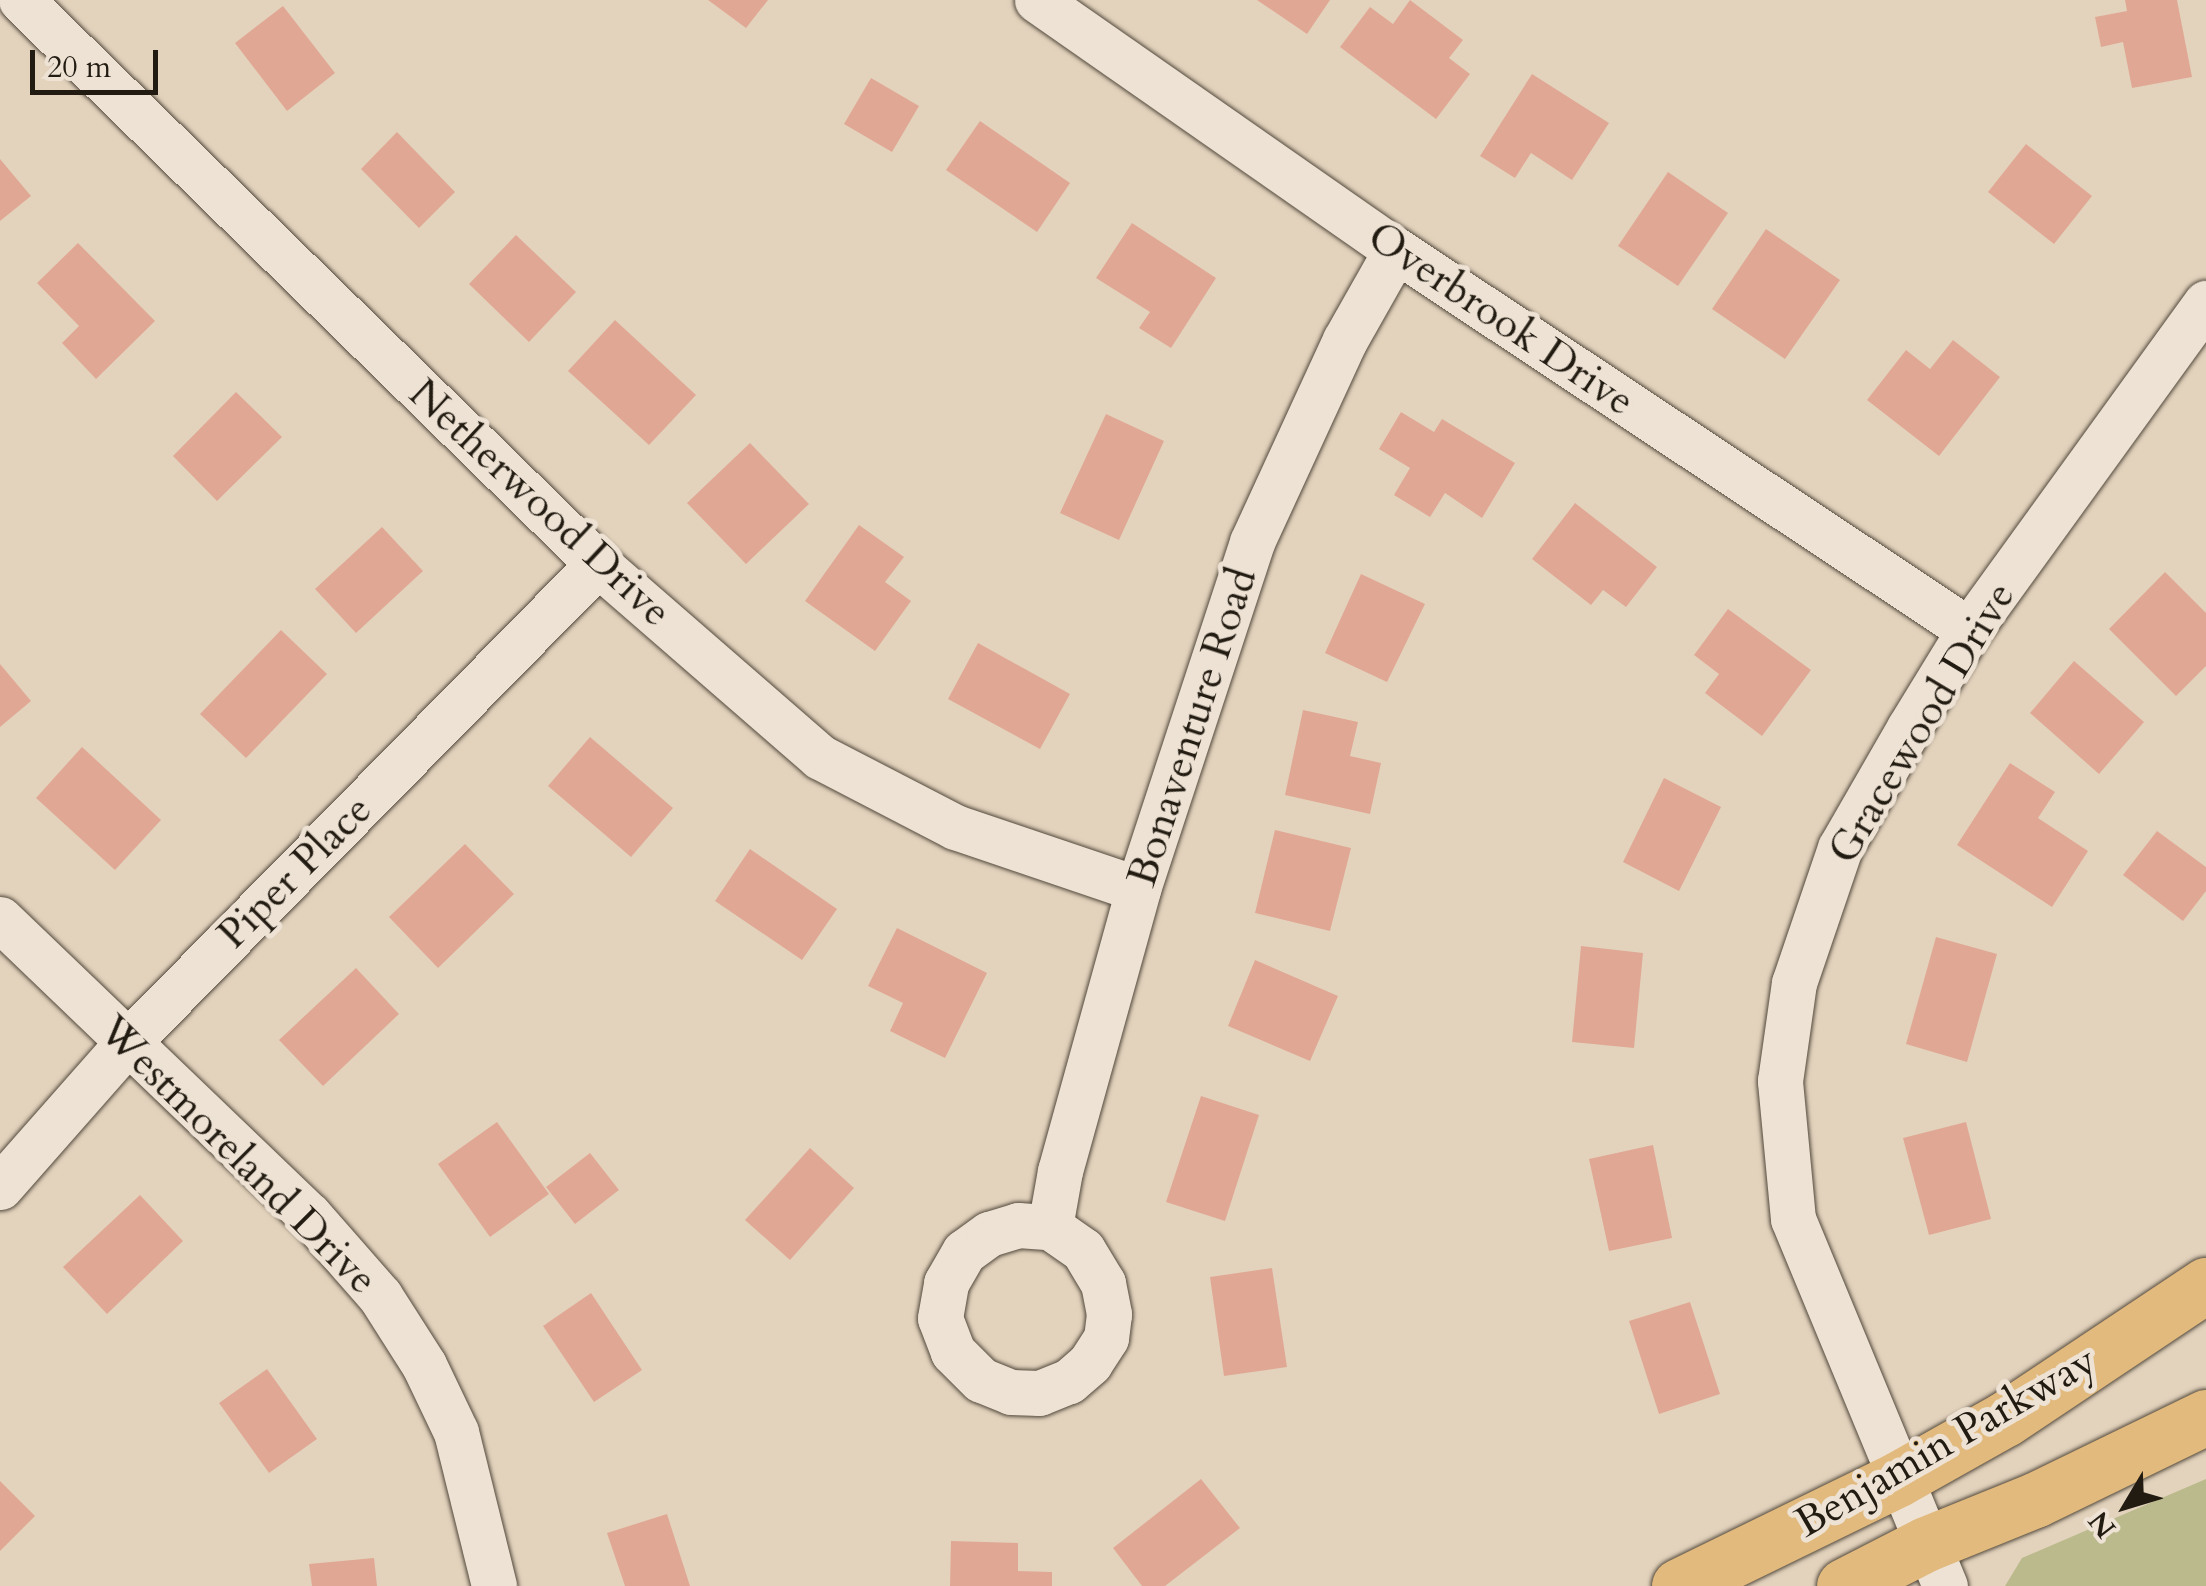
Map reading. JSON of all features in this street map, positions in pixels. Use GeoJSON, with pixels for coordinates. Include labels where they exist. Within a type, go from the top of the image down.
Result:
{"type":"FeatureCollection","features":[{"type":"Feature","properties":{"kind":"main road","name":"Benjamin Parkway"},"geometry":{"type":"LineString","coordinates":[[1679,1586],[1898,1479],[2005,1419],[2206,1285]]}},
{"type":"Feature","properties":{"kind":"main road","name":"Benjamin Parkway"},"geometry":{"type":"LineString","coordinates":[[1844,1586],[1936,1565],[2034,1500],[2206,1417]]}},
{"type":"Feature","properties":{"kind":"street","name":"Netherwood Drive"},"geometry":{"type":"LineString","coordinates":[[21,0],[598,564],[820,757],[956,827],[1138,888]]}},
{"type":"Feature","properties":{"kind":"street","name":"Overbrook Drive"},"geometry":{"type":"LineString","coordinates":[[1037,0],[1396,250],[1969,630]]}},
{"type":"Feature","properties":{"kind":"street","name":"Bonaventure Road"},"geometry":{"type":"LineString","coordinates":[[1050,1227],[1060,1171],[1138,888],[1252,542],[1345,340],[1396,250]]}},
{"type":"Feature","properties":{"kind":"street","name":"Gracewood Drive"},"geometry":{"type":"LineString","coordinates":[[1936,1565],[1793,1219],[1780,1081],[1794,984],[1840,848],[1969,630],[2206,303]]}},
{"type":"Feature","properties":{"kind":"street","name":"Piper Place"},"geometry":{"type":"LineString","coordinates":[[0,1187],[127,1043],[598,564]]}},
{"type":"Feature","properties":{"kind":"street","name":"Westmoreland Drive"},"geometry":{"type":"LineString","coordinates":[[0,919],[309,1215],[380,1296],[424,1365],[456,1432],[494,1586]]}},
{"type":"Feature","properties":{"kind":"shaded area"},"geometry":{"type":"Polygon","coordinates":[[[2206,1479],[2206,1586],[2005,1586],[2022,1558],[2206,1479]]]}},
{"type":"Feature","properties":{"kind":"building"},"geometry":{"type":"Polygon","coordinates":[[[708,0],[768,0],[746,28],[708,0]]]}},
{"type":"Feature","properties":{"kind":"building"},"geometry":{"type":"Polygon","coordinates":[[[1257,0],[1330,0],[1307,34],[1257,0]]]}},
{"type":"Feature","properties":{"kind":"building"},"geometry":{"type":"Polygon","coordinates":[[[1410,0],[1463,40],[1449,58],[1470,74],[1436,119],[1340,47],[1370,7],[1393,24],[1410,0]]]}},
{"type":"Feature","properties":{"kind":"building"},"geometry":{"type":"Polygon","coordinates":[[[2125,0],[2177,0],[2192,77],[2132,88],[2123,42],[2101,47],[2095,17],[2127,11],[2125,0]]]}},
{"type":"Feature","properties":{"kind":"building"},"geometry":{"type":"Polygon","coordinates":[[[283,6],[335,73],[287,111],[235,43],[283,6]]]}},
{"type":"Feature","properties":{"kind":"building"},"geometry":{"type":"Polygon","coordinates":[[[1532,74],[1609,123],[1572,180],[1531,153],[1515,178],[1480,156],[1532,74]]]}},
{"type":"Feature","properties":{"kind":"building"},"geometry":{"type":"Polygon","coordinates":[[[871,78],[919,106],[892,152],[844,124],[871,78]]]}},
{"type":"Feature","properties":{"kind":"building"},"geometry":{"type":"Polygon","coordinates":[[[980,121],[1070,183],[1037,232],[946,170],[980,121]]]}},
{"type":"Feature","properties":{"kind":"building"},"geometry":{"type":"Polygon","coordinates":[[[397,132],[455,192],[419,228],[361,169],[397,132]]]}},
{"type":"Feature","properties":{"kind":"building"},"geometry":{"type":"Polygon","coordinates":[[[2026,144],[2092,196],[2054,244],[1988,192],[2026,144]]]}},
{"type":"Feature","properties":{"kind":"building"},"geometry":{"type":"Polygon","coordinates":[[[0,159],[31,196],[0,221],[0,159]]]}},
{"type":"Feature","properties":{"kind":"building"},"geometry":{"type":"Polygon","coordinates":[[[1668,172],[1728,213],[1678,286],[1618,246],[1668,172]]]}},
{"type":"Feature","properties":{"kind":"building"},"geometry":{"type":"Polygon","coordinates":[[[1132,223],[1216,278],[1171,348],[1139,328],[1150,312],[1096,278],[1132,223]]]}},
{"type":"Feature","properties":{"kind":"building"},"geometry":{"type":"Polygon","coordinates":[[[1766,229],[1840,280],[1785,359],[1712,309],[1766,229]]]}},
{"type":"Feature","properties":{"kind":"building"},"geometry":{"type":"Polygon","coordinates":[[[516,235],[576,292],[529,342],[469,284],[516,235]]]}},
{"type":"Feature","properties":{"kind":"building"},"geometry":{"type":"Polygon","coordinates":[[[78,243],[155,321],[96,379],[62,343],[79,326],[37,283],[78,243]]]}},
{"type":"Feature","properties":{"kind":"building"},"geometry":{"type":"Polygon","coordinates":[[[615,320],[696,395],[649,445],[568,371],[615,320]]]}},
{"type":"Feature","properties":{"kind":"building"},"geometry":{"type":"Polygon","coordinates":[[[1953,340],[2000,377],[1939,456],[1867,400],[1906,350],[1930,369],[1953,340]]]}},
{"type":"Feature","properties":{"kind":"building"},"geometry":{"type":"Polygon","coordinates":[[[236,392],[282,437],[217,501],[173,456],[236,392]]]}},
{"type":"Feature","properties":{"kind":"building"},"geometry":{"type":"Polygon","coordinates":[[[1401,412],[1434,432],[1442,419],[1515,463],[1482,518],[1445,493],[1430,517],[1394,495],[1410,468],[1379,449],[1401,412]]]}},
{"type":"Feature","properties":{"kind":"building"},"geometry":{"type":"Polygon","coordinates":[[[1106,414],[1164,441],[1119,540],[1060,513],[1106,414]]]}},
{"type":"Feature","properties":{"kind":"building"},"geometry":{"type":"Polygon","coordinates":[[[750,443],[809,504],[746,564],[687,503],[750,443]]]}},
{"type":"Feature","properties":{"kind":"building"},"geometry":{"type":"Polygon","coordinates":[[[1575,503],[1657,567],[1626,607],[1603,590],[1591,605],[1532,559],[1575,503]]]}},
{"type":"Feature","properties":{"kind":"building"},"geometry":{"type":"Polygon","coordinates":[[[859,525],[904,557],[885,582],[911,601],[875,651],[805,601],[859,525]]]}},
{"type":"Feature","properties":{"kind":"building"},"geometry":{"type":"Polygon","coordinates":[[[382,527],[423,571],[356,633],[315,589],[382,527]]]}},
{"type":"Feature","properties":{"kind":"building"},"geometry":{"type":"Polygon","coordinates":[[[2165,572],[2206,613],[2206,666],[2176,696],[2109,629],[2165,572]]]}},
{"type":"Feature","properties":{"kind":"building"},"geometry":{"type":"Polygon","coordinates":[[[1361,574],[1425,604],[1387,682],[1325,653],[1361,574]]]}},
{"type":"Feature","properties":{"kind":"building"},"geometry":{"type":"Polygon","coordinates":[[[1728,609],[1811,670],[1762,736],[1705,693],[1719,674],[1694,655],[1728,609]]]}},
{"type":"Feature","properties":{"kind":"building"},"geometry":{"type":"Polygon","coordinates":[[[281,630],[327,674],[246,758],[200,714],[281,630]]]}},
{"type":"Feature","properties":{"kind":"building"},"geometry":{"type":"Polygon","coordinates":[[[978,643],[1070,694],[1040,749],[948,699],[978,643]]]}},
{"type":"Feature","properties":{"kind":"building"},"geometry":{"type":"Polygon","coordinates":[[[2074,661],[2144,722],[2099,774],[2030,713],[2074,661]]]}},
{"type":"Feature","properties":{"kind":"building"},"geometry":{"type":"Polygon","coordinates":[[[0,664],[31,701],[0,727],[0,664]]]}},
{"type":"Feature","properties":{"kind":"building"},"geometry":{"type":"Polygon","coordinates":[[[1303,710],[1358,722],[1350,756],[1381,763],[1370,814],[1285,795],[1303,710]]]}},
{"type":"Feature","properties":{"kind":"building"},"geometry":{"type":"Polygon","coordinates":[[[590,737],[673,808],[631,857],[548,786],[590,737]]]}},
{"type":"Feature","properties":{"kind":"building"},"geometry":{"type":"Polygon","coordinates":[[[82,747],[161,820],[115,870],[36,798],[82,747]]]}},
{"type":"Feature","properties":{"kind":"building"},"geometry":{"type":"Polygon","coordinates":[[[2010,763],[2055,792],[2038,818],[2088,851],[2052,907],[1957,845],[2010,763]]]}},
{"type":"Feature","properties":{"kind":"building"},"geometry":{"type":"Polygon","coordinates":[[[1664,778],[1721,807],[1679,891],[1623,862],[1664,778]]]}},
{"type":"Feature","properties":{"kind":"building"},"geometry":{"type":"Polygon","coordinates":[[[1275,830],[1351,848],[1330,931],[1255,913],[1275,830]]]}},
{"type":"Feature","properties":{"kind":"building"},"geometry":{"type":"Polygon","coordinates":[[[2157,831],[2206,867],[2206,891],[2183,921],[2123,875],[2157,831]]]}},
{"type":"Feature","properties":{"kind":"building"},"geometry":{"type":"Polygon","coordinates":[[[465,844],[514,894],[438,968],[389,917],[465,844]]]}},
{"type":"Feature","properties":{"kind":"building"},"geometry":{"type":"Polygon","coordinates":[[[750,849],[837,909],[802,960],[715,901],[750,849]]]}},
{"type":"Feature","properties":{"kind":"building"},"geometry":{"type":"Polygon","coordinates":[[[897,928],[987,973],[945,1058],[890,1031],[903,1003],[868,986],[897,928]]]}},
{"type":"Feature","properties":{"kind":"building"},"geometry":{"type":"Polygon","coordinates":[[[1936,937],[1997,954],[1967,1062],[1906,1044],[1936,937]]]}},
{"type":"Feature","properties":{"kind":"building"},"geometry":{"type":"Polygon","coordinates":[[[1581,946],[1643,953],[1634,1048],[1572,1042],[1581,946]]]}},
{"type":"Feature","properties":{"kind":"building"},"geometry":{"type":"Polygon","coordinates":[[[1255,960],[1338,996],[1310,1061],[1228,1026],[1255,960]]]}},
{"type":"Feature","properties":{"kind":"building"},"geometry":{"type":"Polygon","coordinates":[[[356,968],[399,1014],[323,1086],[279,1040],[356,968]]]}},
{"type":"Feature","properties":{"kind":"building"},"geometry":{"type":"Polygon","coordinates":[[[1201,1096],[1259,1115],[1225,1221],[1166,1202],[1201,1096]]]}},
{"type":"Feature","properties":{"kind":"building"},"geometry":{"type":"Polygon","coordinates":[[[497,1122],[549,1194],[490,1237],[438,1164],[497,1122]]]}},
{"type":"Feature","properties":{"kind":"building"},"geometry":{"type":"Polygon","coordinates":[[[1966,1122],[1991,1219],[1929,1235],[1903,1138],[1966,1122]]]}},
{"type":"Feature","properties":{"kind":"building"},"geometry":{"type":"Polygon","coordinates":[[[1653,1145],[1672,1238],[1609,1251],[1589,1159],[1653,1145]]]}},
{"type":"Feature","properties":{"kind":"building"},"geometry":{"type":"Polygon","coordinates":[[[810,1148],[854,1188],[790,1260],[745,1220],[810,1148]]]}},
{"type":"Feature","properties":{"kind":"building"},"geometry":{"type":"Polygon","coordinates":[[[590,1153],[619,1190],[575,1224],[546,1187],[590,1153]]]}},
{"type":"Feature","properties":{"kind":"building"},"geometry":{"type":"Polygon","coordinates":[[[140,1195],[183,1241],[107,1314],[63,1267],[140,1195]]]}},
{"type":"Feature","properties":{"kind":"building"},"geometry":{"type":"Polygon","coordinates":[[[1272,1268],[1287,1367],[1224,1376],[1210,1277],[1272,1268]]]}},
{"type":"Feature","properties":{"kind":"building"},"geometry":{"type":"Polygon","coordinates":[[[591,1293],[642,1370],[594,1402],[543,1326],[591,1293]]]}},
{"type":"Feature","properties":{"kind":"building"},"geometry":{"type":"Polygon","coordinates":[[[1690,1302],[1720,1394],[1659,1414],[1629,1321],[1690,1302]]]}},
{"type":"Feature","properties":{"kind":"building"},"geometry":{"type":"Polygon","coordinates":[[[267,1369],[317,1439],[269,1473],[219,1403],[267,1369]]]}},
{"type":"Feature","properties":{"kind":"building"},"geometry":{"type":"Polygon","coordinates":[[[1201,1479],[1240,1528],[1165,1586],[1142,1586],[1113,1548],[1201,1479]]]}},
{"type":"Feature","properties":{"kind":"building"},"geometry":{"type":"Polygon","coordinates":[[[0,1481],[35,1516],[0,1551],[0,1481]]]}},
{"type":"Feature","properties":{"kind":"building"},"geometry":{"type":"Polygon","coordinates":[[[667,1514],[690,1586],[625,1586],[607,1533],[667,1514]]]}},
{"type":"Feature","properties":{"kind":"building"},"geometry":{"type":"Polygon","coordinates":[[[951,1541],[1018,1543],[1018,1571],[1052,1572],[1052,1586],[950,1586],[951,1541]]]}},
{"type":"Feature","properties":{"kind":"building"},"geometry":{"type":"Polygon","coordinates":[[[374,1558],[377,1586],[312,1586],[309,1564],[374,1558]]]}}]}
